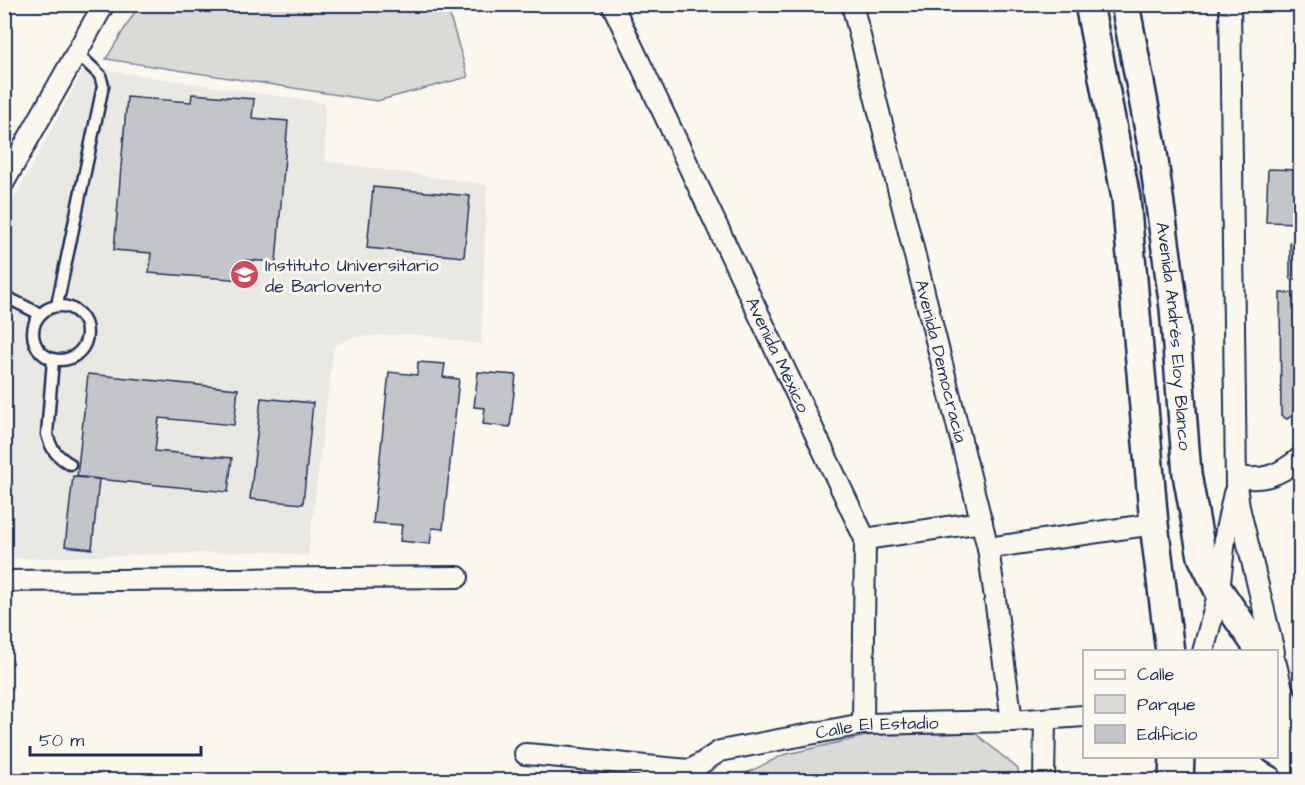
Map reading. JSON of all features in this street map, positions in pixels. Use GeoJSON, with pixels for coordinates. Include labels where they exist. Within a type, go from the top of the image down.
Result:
{"type":"FeatureCollection","features":[{"type":"Feature","properties":{"kind":"highway"},"geometry":{"type":"LineString","coordinates":[[1176,780],[1177,758]]}},
{"type":"Feature","properties":{"kind":"main road","name":"Avenida Andrés Eloy Blanco"},"geometry":{"type":"LineString","coordinates":[[1089,4],[1126,198],[1154,524],[1170,650]]}},
{"type":"Feature","properties":{"kind":"main road","name":"Avenida Andrés Eloy Blanco"},"geometry":{"type":"LineString","coordinates":[[1125,4],[1152,146],[1174,308],[1187,474],[1202,557],[1219,591],[1259,650]]}},
{"type":"Feature","properties":{"kind":"main road"},"geometry":{"type":"LineString","coordinates":[[1281,696],[1290,762]]}},
{"type":"Feature","properties":{"kind":"street"},"geometry":{"type":"LineString","coordinates":[[4,182],[104,4]]}},
{"type":"Feature","properties":{"kind":"street","name":"Avenida México"},"geometry":{"type":"LineString","coordinates":[[612,4],[865,538],[863,724]]}},
{"type":"Feature","properties":{"kind":"street","name":"Avenida Democracia"},"geometry":{"type":"LineString","coordinates":[[852,4],[988,548],[1012,721]]}},
{"type":"Feature","properties":{"kind":"street"},"geometry":{"type":"LineString","coordinates":[[1230,4],[1236,481],[1239,507],[1274,650]]}},
{"type":"Feature","properties":{"kind":"street"},"geometry":{"type":"LineString","coordinates":[[1236,481],[1259,480],[1289,467],[1300,458]]}},
{"type":"Feature","properties":{"kind":"street"},"geometry":{"type":"LineString","coordinates":[[1203,650],[1219,591],[1226,530],[1236,481]]}},
{"type":"Feature","properties":{"kind":"street"},"geometry":{"type":"LineString","coordinates":[[865,538],[982,522]]}},
{"type":"Feature","properties":{"kind":"street"},"geometry":{"type":"LineString","coordinates":[[988,548],[1154,524]]}},
{"type":"Feature","properties":{"kind":"street"},"geometry":{"type":"LineString","coordinates":[[4,581],[458,577]]}},
{"type":"Feature","properties":{"kind":"street"},"geometry":{"type":"LineString","coordinates":[[1278,677],[1281,696]]}},
{"type":"Feature","properties":{"kind":"street","name":"Calle El Estadio"},"geometry":{"type":"LineString","coordinates":[[686,775],[720,751],[863,724],[1012,721],[1083,716]]}},
{"type":"Feature","properties":{"kind":"street"},"geometry":{"type":"LineString","coordinates":[[1044,780],[1045,719]]}},
{"type":"Feature","properties":{"kind":"street"},"geometry":{"type":"LineString","coordinates":[[525,754],[579,758],[686,775]]}},
{"type":"Feature","properties":{"kind":"lane"},"geometry":{"type":"LineString","coordinates":[[57,305],[103,86],[100,75],[77,53]]}},
{"type":"Feature","properties":{"kind":"lane"},"geometry":{"type":"LineString","coordinates":[[4,296],[40,314]]}},
{"type":"Feature","properties":{"kind":"lane"},"geometry":{"type":"LineString","coordinates":[[57,305],[67,306],[82,316],[87,334],[85,344],[80,351],[63,360],[53,360],[44,356],[37,350],[33,341],[34,322],[48,308],[57,305]]}},
{"type":"Feature","properties":{"kind":"lane"},"geometry":{"type":"LineString","coordinates":[[53,360],[47,434],[50,446],[57,456],[70,464]]}},
{"type":"Feature","properties":{"kind":"shaded area","name":"Instituto Universitario de Barlovento"},"geometry":{"type":"Polygon","coordinates":[[[85,67],[325,103],[325,161],[487,185],[481,344],[412,334],[353,337],[334,346],[308,556],[268,551],[5,559],[5,216],[85,67]]]}},
{"type":"Feature","properties":{"kind":"green space"},"geometry":{"type":"Polygon","coordinates":[[[139,5],[440,5],[449,13],[468,77],[377,101],[106,59],[139,5]]]}},
{"type":"Feature","properties":{"kind":"green space"},"geometry":{"type":"Polygon","coordinates":[[[975,733],[1018,769],[1019,780],[733,780],[783,755],[871,735],[975,733]]]}},
{"type":"Feature","properties":{"kind":"building"},"geometry":{"type":"Polygon","coordinates":[[[192,94],[254,99],[252,118],[288,121],[276,262],[246,260],[244,280],[149,273],[151,253],[114,250],[127,97],[191,102],[192,94]]]}},
{"type":"Feature","properties":{"kind":"building"},"geometry":{"type":"Polygon","coordinates":[[[1268,169],[1300,170],[1300,223],[1266,222],[1268,169]]]}},
{"type":"Feature","properties":{"kind":"building"},"geometry":{"type":"Polygon","coordinates":[[[373,187],[470,196],[464,257],[367,248],[373,187]]]}},
{"type":"Feature","properties":{"kind":"building"},"geometry":{"type":"Polygon","coordinates":[[[1290,242],[1300,242],[1300,279],[1290,279],[1290,242]]]}},
{"type":"Feature","properties":{"kind":"building"},"geometry":{"type":"Polygon","coordinates":[[[1280,293],[1300,293],[1300,410],[1287,419],[1281,415],[1280,293]]]}},
{"type":"Feature","properties":{"kind":"building"},"geometry":{"type":"Polygon","coordinates":[[[418,362],[445,364],[443,377],[459,379],[443,529],[432,528],[430,544],[400,541],[402,525],[373,523],[389,372],[417,375],[418,362]]]}},
{"type":"Feature","properties":{"kind":"building"},"geometry":{"type":"Polygon","coordinates":[[[478,372],[516,375],[510,427],[483,424],[485,408],[474,407],[478,372]]]}},
{"type":"Feature","properties":{"kind":"building"},"geometry":{"type":"Polygon","coordinates":[[[88,374],[238,389],[234,425],[159,418],[155,451],[232,458],[228,492],[77,477],[88,374]]]}},
{"type":"Feature","properties":{"kind":"building"},"geometry":{"type":"Polygon","coordinates":[[[261,398],[313,403],[303,504],[250,499],[261,398]]]}},
{"type":"Feature","properties":{"kind":"building"},"geometry":{"type":"Polygon","coordinates":[[[73,476],[99,479],[92,549],[65,546],[73,476]]]}},
{"type":"Feature","properties":{"kind":"place","name":"Instituto Universitario de Barlovento"},"geometry":{"type":"Point","coordinates":[244,275]}}]}
